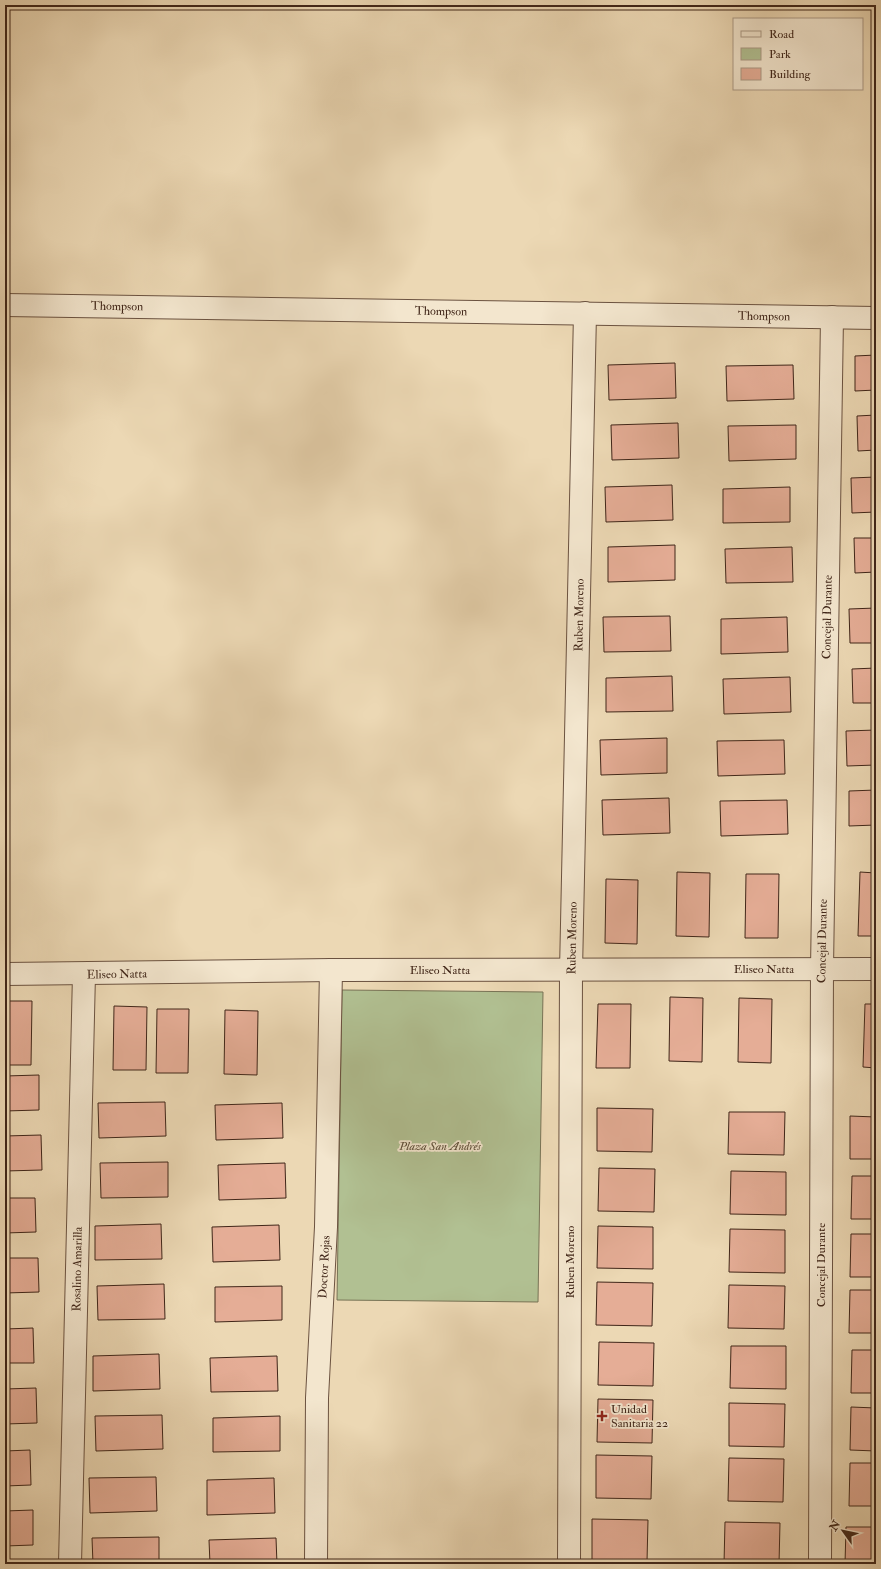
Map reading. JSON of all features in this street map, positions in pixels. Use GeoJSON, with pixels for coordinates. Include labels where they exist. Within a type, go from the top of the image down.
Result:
{"type":"FeatureCollection","features":[{"type":"Feature","properties":{"kind":"street","name":"Thompson"},"geometry":{"type":"LineString","coordinates":[[5,305],[876,318]]}},
{"type":"Feature","properties":{"kind":"street","name":"Ruben Moreno"},"geometry":{"type":"LineString","coordinates":[[569,1564],[572,971],[585,313]]}},
{"type":"Feature","properties":{"kind":"street","name":"Concejal Durante"},"geometry":{"type":"LineString","coordinates":[[820,1564],[822,969],[832,317]]}},
{"type":"Feature","properties":{"kind":"street","name":"Eliseo Natta"},"geometry":{"type":"LineString","coordinates":[[5,974],[331,970],[876,970]]}},
{"type":"Feature","properties":{"kind":"street","name":"Doctor Rojas"},"geometry":{"type":"LineString","coordinates":[[316,1564],[317,1398],[326,1227],[331,970]]}},
{"type":"Feature","properties":{"kind":"street","name":"Rosalino Amarilla"},"geometry":{"type":"LineString","coordinates":[[70,1564],[84,974]]}},
{"type":"Feature","properties":{"kind":"green space","name":"Plaza San Andrés"},"geometry":{"type":"Polygon","coordinates":[[[342,990],[543,992],[538,1302],[337,1300],[342,990]]]}},
{"type":"Feature","properties":{"kind":"building"},"geometry":{"type":"Polygon","coordinates":[[[876,355],[876,390],[855,391],[855,356],[876,355]]]}},
{"type":"Feature","properties":{"kind":"building"},"geometry":{"type":"Polygon","coordinates":[[[675,363],[676,398],[609,400],[608,365],[675,363]]]}},
{"type":"Feature","properties":{"kind":"building"},"geometry":{"type":"Polygon","coordinates":[[[793,365],[794,399],[727,401],[726,366],[793,365]]]}},
{"type":"Feature","properties":{"kind":"building"},"geometry":{"type":"Polygon","coordinates":[[[876,415],[876,450],[858,451],[857,416],[876,415]]]}},
{"type":"Feature","properties":{"kind":"building"},"geometry":{"type":"Polygon","coordinates":[[[678,423],[679,458],[612,460],[611,425],[678,423]]]}},
{"type":"Feature","properties":{"kind":"building"},"geometry":{"type":"Polygon","coordinates":[[[796,425],[796,459],[729,461],[728,426],[796,425]]]}},
{"type":"Feature","properties":{"kind":"building"},"geometry":{"type":"Polygon","coordinates":[[[876,477],[876,512],[852,513],[851,478],[876,477]]]}},
{"type":"Feature","properties":{"kind":"building"},"geometry":{"type":"Polygon","coordinates":[[[672,485],[673,520],[606,522],[605,487],[672,485]]]}},
{"type":"Feature","properties":{"kind":"building"},"geometry":{"type":"Polygon","coordinates":[[[790,487],[790,522],[723,523],[723,489],[790,487]]]}},
{"type":"Feature","properties":{"kind":"building"},"geometry":{"type":"Polygon","coordinates":[[[854,538],[876,538],[876,572],[855,573],[854,538]]]}},
{"type":"Feature","properties":{"kind":"building"},"geometry":{"type":"Polygon","coordinates":[[[675,545],[675,580],[608,582],[608,547],[675,545]]]}},
{"type":"Feature","properties":{"kind":"building"},"geometry":{"type":"Polygon","coordinates":[[[792,547],[793,582],[726,583],[725,549],[792,547]]]}},
{"type":"Feature","properties":{"kind":"building"},"geometry":{"type":"Polygon","coordinates":[[[876,608],[876,643],[850,643],[849,609],[876,608]]]}},
{"type":"Feature","properties":{"kind":"building"},"geometry":{"type":"Polygon","coordinates":[[[670,616],[671,651],[604,652],[603,617],[670,616]]]}},
{"type":"Feature","properties":{"kind":"building"},"geometry":{"type":"Polygon","coordinates":[[[787,617],[788,652],[721,654],[721,619],[787,617]]]}},
{"type":"Feature","properties":{"kind":"building"},"geometry":{"type":"Polygon","coordinates":[[[876,668],[876,703],[853,703],[852,669],[876,668]]]}},
{"type":"Feature","properties":{"kind":"building"},"geometry":{"type":"Polygon","coordinates":[[[672,676],[673,711],[606,712],[606,678],[672,676]]]}},
{"type":"Feature","properties":{"kind":"building"},"geometry":{"type":"Polygon","coordinates":[[[790,677],[791,712],[724,714],[723,679],[790,677]]]}},
{"type":"Feature","properties":{"kind":"building"},"geometry":{"type":"Polygon","coordinates":[[[876,730],[876,765],[847,766],[846,731],[876,730]]]}},
{"type":"Feature","properties":{"kind":"building"},"geometry":{"type":"Polygon","coordinates":[[[667,738],[667,773],[601,775],[600,740],[667,738]]]}},
{"type":"Feature","properties":{"kind":"building"},"geometry":{"type":"Polygon","coordinates":[[[784,740],[785,774],[718,776],[717,741],[784,740]]]}},
{"type":"Feature","properties":{"kind":"building"},"geometry":{"type":"Polygon","coordinates":[[[876,790],[876,825],[849,826],[849,791],[876,790]]]}},
{"type":"Feature","properties":{"kind":"building"},"geometry":{"type":"Polygon","coordinates":[[[669,798],[670,833],[603,835],[602,800],[669,798]]]}},
{"type":"Feature","properties":{"kind":"building"},"geometry":{"type":"Polygon","coordinates":[[[787,800],[788,834],[721,836],[720,801],[787,800]]]}},
{"type":"Feature","properties":{"kind":"building"},"geometry":{"type":"Polygon","coordinates":[[[677,872],[710,873],[709,937],[676,936],[677,872]]]}},
{"type":"Feature","properties":{"kind":"building"},"geometry":{"type":"Polygon","coordinates":[[[860,872],[876,873],[876,936],[858,936],[860,872]]]}},
{"type":"Feature","properties":{"kind":"building"},"geometry":{"type":"Polygon","coordinates":[[[746,874],[779,874],[778,938],[745,938],[746,874]]]}},
{"type":"Feature","properties":{"kind":"building"},"geometry":{"type":"Polygon","coordinates":[[[606,879],[638,880],[637,944],[605,943],[606,879]]]}},
{"type":"Feature","properties":{"kind":"building"},"geometry":{"type":"Polygon","coordinates":[[[670,997],[703,998],[702,1062],[669,1061],[670,997]]]}},
{"type":"Feature","properties":{"kind":"building"},"geometry":{"type":"Polygon","coordinates":[[[739,998],[772,999],[771,1063],[738,1062],[739,998]]]}},
{"type":"Feature","properties":{"kind":"building"},"geometry":{"type":"Polygon","coordinates":[[[5,1001],[32,1001],[31,1065],[5,1065],[5,1001]]]}},
{"type":"Feature","properties":{"kind":"building"},"geometry":{"type":"Polygon","coordinates":[[[598,1004],[631,1004],[630,1068],[596,1068],[598,1004]]]}},
{"type":"Feature","properties":{"kind":"building"},"geometry":{"type":"Polygon","coordinates":[[[865,1004],[876,1004],[876,1068],[863,1067],[865,1004]]]}},
{"type":"Feature","properties":{"kind":"building"},"geometry":{"type":"Polygon","coordinates":[[[114,1006],[147,1007],[146,1070],[113,1070],[114,1006]]]}},
{"type":"Feature","properties":{"kind":"building"},"geometry":{"type":"Polygon","coordinates":[[[157,1009],[189,1009],[188,1073],[156,1073],[157,1009]]]}},
{"type":"Feature","properties":{"kind":"building"},"geometry":{"type":"Polygon","coordinates":[[[225,1010],[258,1011],[257,1075],[224,1074],[225,1010]]]}},
{"type":"Feature","properties":{"kind":"building"},"geometry":{"type":"Polygon","coordinates":[[[39,1075],[39,1110],[5,1111],[5,1076],[39,1075]]]}},
{"type":"Feature","properties":{"kind":"building"},"geometry":{"type":"Polygon","coordinates":[[[165,1102],[166,1136],[99,1138],[98,1103],[165,1102]]]}},
{"type":"Feature","properties":{"kind":"building"},"geometry":{"type":"Polygon","coordinates":[[[282,1103],[283,1138],[216,1140],[215,1105],[282,1103]]]}},
{"type":"Feature","properties":{"kind":"building"},"geometry":{"type":"Polygon","coordinates":[[[597,1108],[653,1109],[652,1152],[597,1151],[597,1108]]]}},
{"type":"Feature","properties":{"kind":"building"},"geometry":{"type":"Polygon","coordinates":[[[729,1112],[785,1112],[784,1155],[728,1154],[729,1112]]]}},
{"type":"Feature","properties":{"kind":"building"},"geometry":{"type":"Polygon","coordinates":[[[850,1116],[876,1117],[876,1159],[850,1159],[850,1116]]]}},
{"type":"Feature","properties":{"kind":"building"},"geometry":{"type":"Polygon","coordinates":[[[41,1135],[42,1170],[5,1171],[5,1136],[41,1135]]]}},
{"type":"Feature","properties":{"kind":"building"},"geometry":{"type":"Polygon","coordinates":[[[168,1162],[168,1197],[101,1198],[100,1163],[168,1162]]]}},
{"type":"Feature","properties":{"kind":"building"},"geometry":{"type":"Polygon","coordinates":[[[285,1163],[286,1198],[219,1200],[218,1165],[285,1163]]]}},
{"type":"Feature","properties":{"kind":"building"},"geometry":{"type":"Polygon","coordinates":[[[599,1168],[655,1169],[654,1212],[598,1211],[599,1168]]]}},
{"type":"Feature","properties":{"kind":"building"},"geometry":{"type":"Polygon","coordinates":[[[731,1171],[786,1172],[786,1215],[730,1214],[731,1171]]]}},
{"type":"Feature","properties":{"kind":"building"},"geometry":{"type":"Polygon","coordinates":[[[852,1176],[876,1176],[876,1219],[851,1219],[852,1176]]]}},
{"type":"Feature","properties":{"kind":"building"},"geometry":{"type":"Polygon","coordinates":[[[5,1198],[35,1198],[36,1232],[5,1233],[5,1198]]]}},
{"type":"Feature","properties":{"kind":"building"},"geometry":{"type":"Polygon","coordinates":[[[161,1224],[162,1259],[95,1260],[95,1226],[161,1224]]]}},
{"type":"Feature","properties":{"kind":"building"},"geometry":{"type":"Polygon","coordinates":[[[279,1225],[280,1260],[213,1262],[212,1227],[279,1225]]]}},
{"type":"Feature","properties":{"kind":"building"},"geometry":{"type":"Polygon","coordinates":[[[598,1226],[653,1227],[653,1269],[597,1268],[598,1226]]]}},
{"type":"Feature","properties":{"kind":"building"},"geometry":{"type":"Polygon","coordinates":[[[730,1229],[785,1230],[785,1273],[729,1272],[730,1229]]]}},
{"type":"Feature","properties":{"kind":"building"},"geometry":{"type":"Polygon","coordinates":[[[851,1234],[876,1234],[876,1277],[850,1277],[851,1234]]]}},
{"type":"Feature","properties":{"kind":"building"},"geometry":{"type":"Polygon","coordinates":[[[5,1258],[38,1258],[39,1292],[5,1293],[5,1258]]]}},
{"type":"Feature","properties":{"kind":"building"},"geometry":{"type":"Polygon","coordinates":[[[597,1282],[653,1283],[652,1326],[596,1325],[597,1282]]]}},
{"type":"Feature","properties":{"kind":"building"},"geometry":{"type":"Polygon","coordinates":[[[164,1284],[165,1319],[98,1320],[97,1286],[164,1284]]]}},
{"type":"Feature","properties":{"kind":"building"},"geometry":{"type":"Polygon","coordinates":[[[729,1285],[785,1286],[784,1329],[728,1328],[729,1285]]]}},
{"type":"Feature","properties":{"kind":"building"},"geometry":{"type":"Polygon","coordinates":[[[282,1286],[282,1320],[215,1322],[215,1287],[282,1286]]]}},
{"type":"Feature","properties":{"kind":"building"},"geometry":{"type":"Polygon","coordinates":[[[850,1290],[876,1290],[876,1333],[849,1333],[850,1290]]]}},
{"type":"Feature","properties":{"kind":"building"},"geometry":{"type":"Polygon","coordinates":[[[33,1328],[34,1363],[5,1363],[5,1329],[33,1328]]]}},
{"type":"Feature","properties":{"kind":"building"},"geometry":{"type":"Polygon","coordinates":[[[599,1342],[654,1343],[653,1386],[598,1385],[599,1342]]]}},
{"type":"Feature","properties":{"kind":"building"},"geometry":{"type":"Polygon","coordinates":[[[731,1346],[786,1346],[786,1389],[730,1388],[731,1346]]]}},
{"type":"Feature","properties":{"kind":"building"},"geometry":{"type":"Polygon","coordinates":[[[852,1350],[876,1350],[876,1393],[851,1393],[852,1350]]]}},
{"type":"Feature","properties":{"kind":"building"},"geometry":{"type":"Polygon","coordinates":[[[159,1354],[160,1389],[93,1391],[93,1356],[159,1354]]]}},
{"type":"Feature","properties":{"kind":"building"},"geometry":{"type":"Polygon","coordinates":[[[277,1356],[278,1391],[211,1392],[210,1358],[277,1356]]]}},
{"type":"Feature","properties":{"kind":"building"},"geometry":{"type":"Polygon","coordinates":[[[36,1388],[37,1423],[5,1424],[5,1389],[36,1388]]]}},
{"type":"Feature","properties":{"kind":"building"},"geometry":{"type":"Polygon","coordinates":[[[598,1399],[653,1400],[652,1443],[597,1442],[598,1399]]]}},
{"type":"Feature","properties":{"kind":"building"},"geometry":{"type":"Polygon","coordinates":[[[729,1403],[785,1404],[784,1447],[729,1446],[729,1403]]]}},
{"type":"Feature","properties":{"kind":"building"},"geometry":{"type":"Polygon","coordinates":[[[851,1407],[876,1408],[876,1451],[850,1450],[851,1407]]]}},
{"type":"Feature","properties":{"kind":"building"},"geometry":{"type":"Polygon","coordinates":[[[162,1415],[163,1449],[96,1451],[95,1416],[162,1415]]]}},
{"type":"Feature","properties":{"kind":"building"},"geometry":{"type":"Polygon","coordinates":[[[280,1416],[280,1451],[213,1452],[213,1418],[280,1416]]]}},
{"type":"Feature","properties":{"kind":"building"},"geometry":{"type":"Polygon","coordinates":[[[30,1450],[31,1485],[5,1486],[5,1451],[30,1450]]]}},
{"type":"Feature","properties":{"kind":"building"},"geometry":{"type":"Polygon","coordinates":[[[596,1455],[652,1456],[651,1499],[596,1498],[596,1455]]]}},
{"type":"Feature","properties":{"kind":"building"},"geometry":{"type":"Polygon","coordinates":[[[729,1458],[784,1459],[783,1502],[728,1501],[729,1458]]]}},
{"type":"Feature","properties":{"kind":"building"},"geometry":{"type":"Polygon","coordinates":[[[850,1463],[876,1463],[876,1506],[849,1506],[850,1463]]]}},
{"type":"Feature","properties":{"kind":"building"},"geometry":{"type":"Polygon","coordinates":[[[156,1477],[157,1511],[90,1513],[89,1478],[156,1477]]]}},
{"type":"Feature","properties":{"kind":"building"},"geometry":{"type":"Polygon","coordinates":[[[274,1478],[275,1513],[207,1515],[207,1480],[274,1478]]]}},
{"type":"Feature","properties":{"kind":"building"},"geometry":{"type":"Polygon","coordinates":[[[33,1510],[33,1545],[5,1546],[5,1511],[33,1510]]]}},
{"type":"Feature","properties":{"kind":"building"},"geometry":{"type":"Polygon","coordinates":[[[592,1519],[648,1520],[647,1562],[592,1562],[592,1519]]]}},
{"type":"Feature","properties":{"kind":"building"},"geometry":{"type":"Polygon","coordinates":[[[725,1522],[780,1523],[779,1564],[724,1564],[725,1522]]]}},
{"type":"Feature","properties":{"kind":"building"},"geometry":{"type":"Polygon","coordinates":[[[846,1527],[876,1527],[876,1564],[845,1564],[846,1527]]]}},
{"type":"Feature","properties":{"kind":"building"},"geometry":{"type":"Polygon","coordinates":[[[159,1537],[159,1564],[93,1564],[92,1538],[159,1537]]]}},
{"type":"Feature","properties":{"kind":"building"},"geometry":{"type":"Polygon","coordinates":[[[276,1538],[277,1564],[210,1564],[209,1540],[276,1538]]]}},
{"type":"Feature","properties":{"kind":"place","name":"Unidad Sanitaria 22"},"geometry":{"type":"Point","coordinates":[602,1416]}}]}
